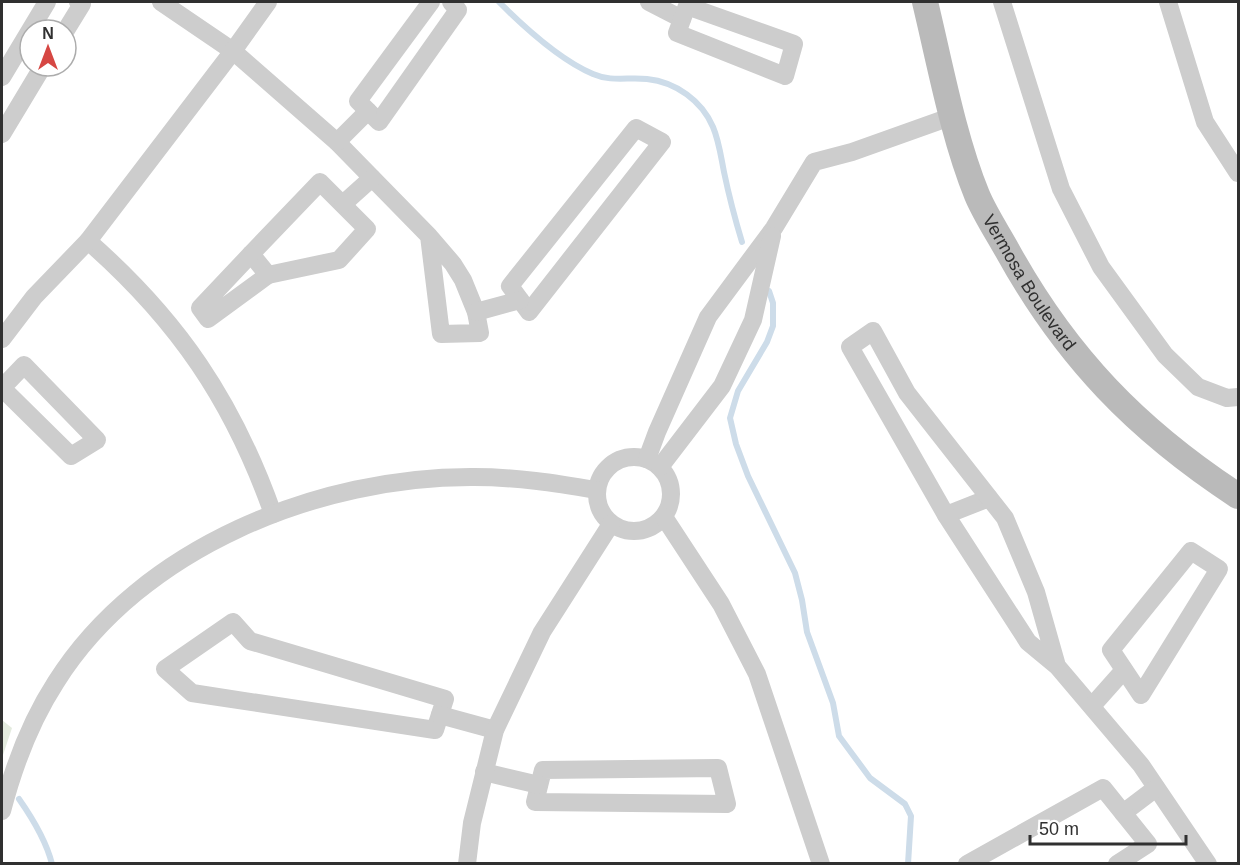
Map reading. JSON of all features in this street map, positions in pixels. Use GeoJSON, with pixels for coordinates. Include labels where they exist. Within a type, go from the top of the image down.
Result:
{"type":"FeatureCollection","features":[{"type":"Feature","properties":{"kind":"main road","name":"Vermosa Boulevard"},"geometry":{"type":"LineString","coordinates":[[925,2],[953,116],[977,196],[1044,312],[1061,336],[1106,389],[1143,424],[1177,453],[1239,496]]}},
{"type":"Feature","properties":{"kind":"street"},"geometry":{"type":"LineString","coordinates":[[2,77],[47,2]]}},
{"type":"Feature","properties":{"kind":"street"},"geometry":{"type":"LineString","coordinates":[[73,18],[82,4],[78,2]]}},
{"type":"Feature","properties":{"kind":"street"},"geometry":{"type":"LineString","coordinates":[[161,2],[233,51],[336,142],[429,236],[453,264],[471,296],[480,333],[441,334],[429,236]]}},
{"type":"Feature","properties":{"kind":"street"},"geometry":{"type":"LineString","coordinates":[[2,339],[34,297],[88,241],[268,2]]}},
{"type":"Feature","properties":{"kind":"street"},"geometry":{"type":"LineString","coordinates":[[431,2],[358,101],[379,122],[458,10],[451,2]]}},
{"type":"Feature","properties":{"kind":"street"},"geometry":{"type":"LineString","coordinates":[[649,2],[682,19]]}},
{"type":"Feature","properties":{"kind":"street"},"geometry":{"type":"LineString","coordinates":[[1002,2],[1061,189],[1101,267],[1165,355],[1198,387],[1227,398],[1239,397]]}},
{"type":"Feature","properties":{"kind":"street"},"geometry":{"type":"LineString","coordinates":[[1168,2],[1205,122],[1239,173]]}},
{"type":"Feature","properties":{"kind":"street"},"geometry":{"type":"LineString","coordinates":[[687,6],[794,44],[785,75],[677,33],[682,19],[687,6]]}},
{"type":"Feature","properties":{"kind":"street"},"geometry":{"type":"LineString","coordinates":[[2,134],[36,78]]}},
{"type":"Feature","properties":{"kind":"street"},"geometry":{"type":"LineString","coordinates":[[336,142],[368,111]]}},
{"type":"Feature","properties":{"kind":"street"},"geometry":{"type":"LineString","coordinates":[[653,463],[708,317],[774,228],[814,162],[852,152],[953,116]]}},
{"type":"Feature","properties":{"kind":"street"},"geometry":{"type":"LineString","coordinates":[[636,128],[662,142],[529,312],[520,300],[510,286],[636,128]]}},
{"type":"Feature","properties":{"kind":"street"},"geometry":{"type":"LineString","coordinates":[[343,204],[372,178]]}},
{"type":"Feature","properties":{"kind":"street"},"geometry":{"type":"LineString","coordinates":[[320,182],[367,230],[339,260],[268,275],[208,319],[200,308],[251,254],[320,182]]}},
{"type":"Feature","properties":{"kind":"street"},"geometry":{"type":"LineString","coordinates":[[653,463],[722,386],[753,320],[774,228]]}},
{"type":"Feature","properties":{"kind":"street"},"geometry":{"type":"LineString","coordinates":[[88,241],[150,300],[202,367],[243,439],[273,514]]}},
{"type":"Feature","properties":{"kind":"street"},"geometry":{"type":"LineString","coordinates":[[251,254],[268,275]]}},
{"type":"Feature","properties":{"kind":"street"},"geometry":{"type":"LineString","coordinates":[[476,312],[520,300]]}},
{"type":"Feature","properties":{"kind":"street"},"geometry":{"type":"LineString","coordinates":[[1057,666],[1036,592],[1005,518],[906,393],[873,331],[850,347],[946,515],[1028,642],[1057,666],[1141,765],[1208,864]]}},
{"type":"Feature","properties":{"kind":"street"},"geometry":{"type":"LineString","coordinates":[[24,365],[97,440],[71,456],[2,388],[7,370],[24,365]]}},
{"type":"Feature","properties":{"kind":"street"},"geometry":{"type":"LineString","coordinates":[[636,456],[653,463],[667,476],[671,497],[664,516],[655,525],[644,530],[621,529],[611,524],[602,515],[597,503],[596,490],[605,469],[624,457],[636,456]]}},
{"type":"Feature","properties":{"kind":"street"},"geometry":{"type":"LineString","coordinates":[[2,811],[10,777],[38,712],[56,681],[77,652],[125,601],[180,560],[210,543],[273,514],[351,492],[431,479],[514,478],[596,490]]}},
{"type":"Feature","properties":{"kind":"street"},"geometry":{"type":"LineString","coordinates":[[946,515],[989,498]]}},
{"type":"Feature","properties":{"kind":"street"},"geometry":{"type":"LineString","coordinates":[[664,516],[720,604],[757,674],[821,864]]}},
{"type":"Feature","properties":{"kind":"street"},"geometry":{"type":"LineString","coordinates":[[467,864],[472,823],[495,730],[542,632],[611,524]]}},
{"type":"Feature","properties":{"kind":"street"},"geometry":{"type":"LineString","coordinates":[[1191,551],[1219,569],[1141,695],[1124,670],[1111,650],[1191,551]]}},
{"type":"Feature","properties":{"kind":"street"},"geometry":{"type":"LineString","coordinates":[[233,622],[250,641],[445,699],[440,714],[435,730],[192,693],[165,669],[233,622]]}},
{"type":"Feature","properties":{"kind":"street"},"geometry":{"type":"LineString","coordinates":[[1092,706],[1124,670]]}},
{"type":"Feature","properties":{"kind":"street"},"geometry":{"type":"LineString","coordinates":[[440,714],[495,730]]}},
{"type":"Feature","properties":{"kind":"street"},"geometry":{"type":"LineString","coordinates":[[718,768],[727,804],[535,802],[539,785],[543,770],[718,768]]}},
{"type":"Feature","properties":{"kind":"street"},"geometry":{"type":"LineString","coordinates":[[484,772],[539,785]]}},
{"type":"Feature","properties":{"kind":"street"},"geometry":{"type":"LineString","coordinates":[[967,864],[1103,788],[1148,844],[1117,864]]}},
{"type":"Feature","properties":{"kind":"street"},"geometry":{"type":"LineString","coordinates":[[1123,813],[1156,788]]}},
{"type":"Feature","properties":{"kind":"shaded area"},"geometry":{"type":"Polygon","coordinates":[[[2,720],[12,728],[2,758],[2,720]]]}},
{"type":"Feature","properties":{"kind":"waterway"},"geometry":{"type":"LineString","coordinates":[[499,2],[543,42],[581,68],[606,78],[658,81],[678,89],[695,101],[715,132],[742,242]]}},
{"type":"Feature","properties":{"kind":"waterway"},"geometry":{"type":"LineString","coordinates":[[769,291],[773,303],[773,326],[767,342],[738,391],[730,418],[736,444],[748,476],[795,573],[807,632],[833,703],[839,736],[870,778],[905,804],[911,816],[908,864]]}},
{"type":"Feature","properties":{"kind":"waterway"},"geometry":{"type":"LineString","coordinates":[[19,799],[38,830],[52,864]]}}]}
